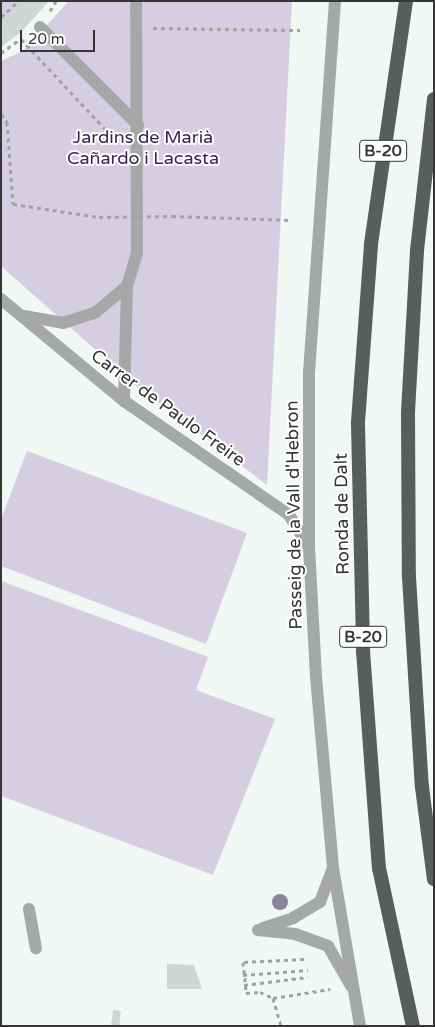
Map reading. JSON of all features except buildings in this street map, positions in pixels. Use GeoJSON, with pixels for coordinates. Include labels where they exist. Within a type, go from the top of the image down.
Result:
{"type":"FeatureCollection","features":[{"type":"Feature","properties":{"kind":"highway"},"geometry":{"type":"LineString","coordinates":[[396,57],[399,1]]}},
{"type":"Feature","properties":{"kind":"highway","name":"Ronda de Dalt"},"geometry":{"type":"LineString","coordinates":[[406,1],[396,57],[371,245],[359,434],[363,651],[379,868],[413,1026]]}},
{"type":"Feature","properties":{"kind":"highway","name":"B-20"},"geometry":{"type":"LineString","coordinates":[[434,99],[417,251],[408,413],[409,577],[422,787],[434,879]]}},
{"type":"Feature","properties":{"kind":"street"},"geometry":{"type":"LineString","coordinates":[[124,401],[127,286],[137,254],[138,125],[136,1]]}},
{"type":"Feature","properties":{"kind":"street","name":"Passeig de la Vall d'Hebron"},"geometry":{"type":"LineString","coordinates":[[335,1],[309,372],[309,547],[316,677],[333,868],[351,986],[360,1026]]}},
{"type":"Feature","properties":{"kind":"street"},"geometry":{"type":"LineString","coordinates":[[40,27],[138,125]]}},
{"type":"Feature","properties":{"kind":"street"},"geometry":{"type":"LineString","coordinates":[[23,316],[63,323],[96,312],[127,286]]}},
{"type":"Feature","properties":{"kind":"street","name":"Carrer de Paulo Freire"},"geometry":{"type":"LineString","coordinates":[[1,299],[124,401],[289,515],[309,547]]}},
{"type":"Feature","properties":{"kind":"street"},"geometry":{"type":"LineString","coordinates":[[333,868],[320,902],[293,918],[258,930],[295,934],[328,946],[351,986]]}},
{"type":"Feature","properties":{"kind":"street"},"geometry":{"type":"LineString","coordinates":[[29,910],[36,948]]}},
{"type":"Feature","properties":{"kind":"path"},"geometry":{"type":"LineString","coordinates":[[1,17],[19,1]]}},
{"type":"Feature","properties":{"kind":"path"},"geometry":{"type":"LineString","coordinates":[[143,28],[300,30]]}},
{"type":"Feature","properties":{"kind":"path"},"geometry":{"type":"LineString","coordinates":[[21,39],[109,133]]}},
{"type":"Feature","properties":{"kind":"path"},"geometry":{"type":"LineString","coordinates":[[1,114],[7,122],[13,204],[98,217],[172,216],[291,220]]}},
{"type":"Feature","properties":{"kind":"path"},"geometry":{"type":"LineString","coordinates":[[307,958],[243,962],[246,993],[260,992],[273,998],[330,988]]}},
{"type":"Feature","properties":{"kind":"path"},"geometry":{"type":"LineString","coordinates":[[243,975],[308,970]]}},
{"type":"Feature","properties":{"kind":"path"},"geometry":{"type":"LineString","coordinates":[[244,985],[307,977]]}},
{"type":"Feature","properties":{"kind":"path"},"geometry":{"type":"LineString","coordinates":[[273,998],[281,1026]]}},
{"type":"Feature","properties":{"kind":"green space"},"geometry":{"type":"Polygon","coordinates":[[[1,1],[49,1],[22,31],[1,47],[1,1]]]}},
{"type":"Feature","properties":{"kind":"green space","name":"Jardins de Marià Cañardo i Lacasta"},"geometry":{"type":"Polygon","coordinates":[[[69,1],[292,1],[267,485],[134,384],[1,266],[1,61],[23,51],[69,1]]]}},
{"type":"Feature","properties":{"kind":"green space"},"geometry":{"type":"Polygon","coordinates":[[[27,451],[247,533],[206,644],[1,566],[1,519],[27,451]]]}},
{"type":"Feature","properties":{"kind":"green space"},"geometry":{"type":"Polygon","coordinates":[[[1,581],[208,657],[196,690],[275,719],[213,875],[1,796],[1,581]]]}}]}
